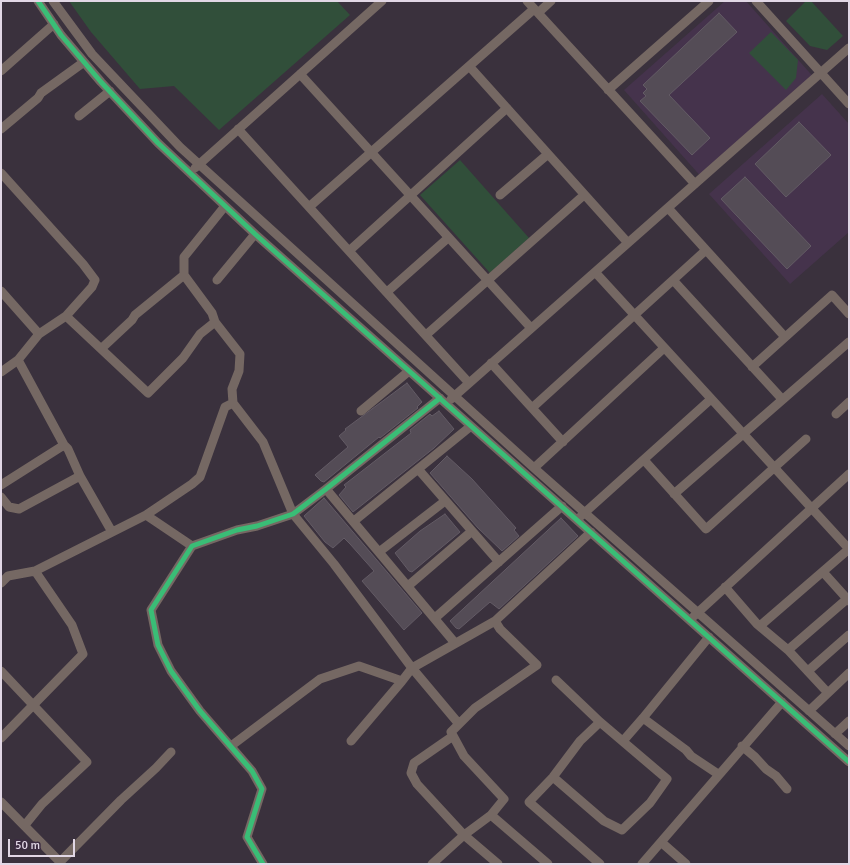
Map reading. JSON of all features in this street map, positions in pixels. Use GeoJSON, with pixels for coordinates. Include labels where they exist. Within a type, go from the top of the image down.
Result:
{"type":"FeatureCollection","features":[{"type":"Feature","properties":{"kind":"street"},"geometry":{"type":"LineString","coordinates":[[38,1],[84,62],[110,91],[158,143],[225,206],[849,762]]}},
{"type":"Feature","properties":{"kind":"street"},"geometry":{"type":"LineString","coordinates":[[53,1],[92,54],[180,147],[534,468],[849,746]]}},
{"type":"Feature","properties":{"kind":"street"},"geometry":{"type":"LineString","coordinates":[[190,173],[382,1]]}},
{"type":"Feature","properties":{"kind":"street"},"geometry":{"type":"LineString","coordinates":[[527,1],[695,184]]}},
{"type":"Feature","properties":{"kind":"street"},"geometry":{"type":"LineString","coordinates":[[309,207],[469,66],[536,11],[551,1]]}},
{"type":"Feature","properties":{"kind":"street"},"geometry":{"type":"LineString","coordinates":[[608,90],[709,1]]}},
{"type":"Feature","properties":{"kind":"street"},"geometry":{"type":"LineString","coordinates":[[756,1],[849,104]]}},
{"type":"Feature","properties":{"kind":"street"},"geometry":{"type":"LineString","coordinates":[[1,71],[54,24]]}},
{"type":"Feature","properties":{"kind":"street"},"geometry":{"type":"LineString","coordinates":[[263,864],[247,837],[262,789],[252,771],[187,694],[171,671],[158,645],[151,610],[192,546],[236,530],[257,526],[293,514],[443,401],[454,396],[849,48]]}},
{"type":"Feature","properties":{"kind":"street"},"geometry":{"type":"LineString","coordinates":[[1,129],[38,98],[41,93],[84,62]]}},
{"type":"Feature","properties":{"kind":"street"},"geometry":{"type":"LineString","coordinates":[[469,66],[628,243]]}},
{"type":"Feature","properties":{"kind":"street"},"geometry":{"type":"LineString","coordinates":[[300,74],[531,328]]}},
{"type":"Feature","properties":{"kind":"street"},"geometry":{"type":"LineString","coordinates":[[80,116],[110,91]]}},
{"type":"Feature","properties":{"kind":"street"},"geometry":{"type":"LineString","coordinates":[[349,251],[507,108]]}},
{"type":"Feature","properties":{"kind":"street"},"geometry":{"type":"LineString","coordinates":[[238,129],[469,383]]}},
{"type":"Feature","properties":{"kind":"street"},"geometry":{"type":"LineString","coordinates":[[500,195],[548,154]]}},
{"type":"Feature","properties":{"kind":"street"},"geometry":{"type":"LineString","coordinates":[[1,173],[83,264],[95,280],[92,287],[66,316],[39,334],[18,360],[1,372]]}},
{"type":"Feature","properties":{"kind":"street"},"geometry":{"type":"LineString","coordinates":[[426,335],[584,195]]}},
{"type":"Feature","properties":{"kind":"street"},"geometry":{"type":"LineString","coordinates":[[225,206],[184,257],[184,275],[212,314],[215,322],[240,354],[239,371],[232,389],[233,403],[263,442],[293,514],[334,564],[412,668],[459,724]]}},
{"type":"Feature","properties":{"kind":"street"},"geometry":{"type":"LineString","coordinates":[[668,208],[785,337]]}},
{"type":"Feature","properties":{"kind":"street"},"geometry":{"type":"LineString","coordinates":[[217,280],[255,234]]}},
{"type":"Feature","properties":{"kind":"street"},"geometry":{"type":"LineString","coordinates":[[386,292],[448,238]]}},
{"type":"Feature","properties":{"kind":"street"},"geometry":{"type":"LineString","coordinates":[[532,408],[706,250]]}},
{"type":"Feature","properties":{"kind":"street"},"geometry":{"type":"LineString","coordinates":[[595,272],[849,549],[761,625]]}},
{"type":"Feature","properties":{"kind":"street"},"geometry":{"type":"LineString","coordinates":[[102,348],[132,320],[135,315],[184,275]]}},
{"type":"Feature","properties":{"kind":"street"},"geometry":{"type":"LineString","coordinates":[[673,280],[782,399]]}},
{"type":"Feature","properties":{"kind":"street"},"geometry":{"type":"LineString","coordinates":[[1,291],[39,334]]}},
{"type":"Feature","properties":{"kind":"street"},"geometry":{"type":"LineString","coordinates":[[752,366],[832,295],[849,314]]}},
{"type":"Feature","properties":{"kind":"street"},"geometry":{"type":"LineString","coordinates":[[66,316],[102,348],[148,393],[183,358],[200,334],[215,322]]}},
{"type":"Feature","properties":{"kind":"street"},"geometry":{"type":"LineString","coordinates":[[674,494],[742,433],[849,342]]}},
{"type":"Feature","properties":{"kind":"street"},"geometry":{"type":"LineString","coordinates":[[534,468],[664,348]]}},
{"type":"Feature","properties":{"kind":"street"},"geometry":{"type":"LineString","coordinates":[[18,360],[68,449],[80,476],[112,532]]}},
{"type":"Feature","properties":{"kind":"street"},"geometry":{"type":"LineString","coordinates":[[491,363],[563,442]]}},
{"type":"Feature","properties":{"kind":"street"},"geometry":{"type":"LineString","coordinates":[[361,411],[409,371]]}},
{"type":"Feature","properties":{"kind":"street"},"geometry":{"type":"LineString","coordinates":[[577,520],[711,399]]}},
{"type":"Feature","properties":{"kind":"street"},"geometry":{"type":"LineString","coordinates":[[836,414],[849,402]]}},
{"type":"Feature","properties":{"kind":"street"},"geometry":{"type":"LineString","coordinates":[[1,583],[8,576],[36,571],[146,515],[192,484],[200,477],[225,407],[233,403]]}},
{"type":"Feature","properties":{"kind":"street"},"geometry":{"type":"LineString","coordinates":[[354,521],[471,426]]}},
{"type":"Feature","properties":{"kind":"street"},"geometry":{"type":"LineString","coordinates":[[644,460],[706,529],[806,439]]}},
{"type":"Feature","properties":{"kind":"street"},"geometry":{"type":"LineString","coordinates":[[1,485],[64,444]]}},
{"type":"Feature","properties":{"kind":"street"},"geometry":{"type":"LineString","coordinates":[[418,469],[499,562]]}},
{"type":"Feature","properties":{"kind":"street"},"geometry":{"type":"LineString","coordinates":[[690,620],[849,474]]}},
{"type":"Feature","properties":{"kind":"street"},"geometry":{"type":"LineString","coordinates":[[1,497],[9,506],[19,509],[80,476]]}},
{"type":"Feature","properties":{"kind":"street"},"geometry":{"type":"LineString","coordinates":[[326,489],[455,642]]}},
{"type":"Feature","properties":{"kind":"street"},"geometry":{"type":"LineString","coordinates":[[379,552],[445,501]]}},
{"type":"Feature","properties":{"kind":"street"},"geometry":{"type":"LineString","coordinates":[[435,618],[562,506]]}},
{"type":"Feature","properties":{"kind":"street"},"geometry":{"type":"LineString","coordinates":[[146,515],[192,546]]}},
{"type":"Feature","properties":{"kind":"street"},"geometry":{"type":"LineString","coordinates":[[408,586],[472,531]]}},
{"type":"Feature","properties":{"kind":"street"},"geometry":{"type":"LineString","coordinates":[[351,741],[412,668],[455,642],[495,621],[591,532]]}},
{"type":"Feature","properties":{"kind":"street"},"geometry":{"type":"LineString","coordinates":[[1,738],[34,706],[83,654],[72,625],[36,571]]}},
{"type":"Feature","properties":{"kind":"street"},"geometry":{"type":"LineString","coordinates":[[788,650],[848,600],[823,572]]}},
{"type":"Feature","properties":{"kind":"street"},"geometry":{"type":"LineString","coordinates":[[725,587],[757,624],[761,625],[788,650],[828,694]]}},
{"type":"Feature","properties":{"kind":"street"},"geometry":{"type":"LineString","coordinates":[[432,864],[464,835],[491,815],[504,799],[464,756],[451,732],[475,708],[537,665],[500,630],[495,621]]}},
{"type":"Feature","properties":{"kind":"street"},"geometry":{"type":"LineString","coordinates":[[808,671],[849,635]]}},
{"type":"Feature","properties":{"kind":"street"},"geometry":{"type":"LineString","coordinates":[[623,741],[644,718],[708,636]]}},
{"type":"Feature","properties":{"kind":"street"},"geometry":{"type":"LineString","coordinates":[[230,746],[320,679],[359,666],[402,681]]}},
{"type":"Feature","properties":{"kind":"street"},"geometry":{"type":"LineString","coordinates":[[1,671],[88,762],[42,804],[25,825]]}},
{"type":"Feature","properties":{"kind":"street"},"geometry":{"type":"LineString","coordinates":[[809,711],[849,673]]}},
{"type":"Feature","properties":{"kind":"street"},"geometry":{"type":"LineString","coordinates":[[553,777],[604,821],[622,830],[650,803],[667,779],[600,722],[556,680]]}},
{"type":"Feature","properties":{"kind":"street"},"geometry":{"type":"LineString","coordinates":[[642,864],[742,746],[782,702]]}},
{"type":"Feature","properties":{"kind":"street"},"geometry":{"type":"LineString","coordinates":[[644,718],[686,750],[691,756],[718,774]]}},
{"type":"Feature","properties":{"kind":"street"},"geometry":{"type":"LineString","coordinates":[[835,734],[849,721]]}},
{"type":"Feature","properties":{"kind":"street"},"geometry":{"type":"LineString","coordinates":[[600,722],[580,741],[553,777],[529,802],[600,864]]}},
{"type":"Feature","properties":{"kind":"street"},"geometry":{"type":"LineString","coordinates":[[453,736],[414,763],[411,773],[417,784],[464,835],[498,864]]}},
{"type":"Feature","properties":{"kind":"street"},"geometry":{"type":"LineString","coordinates":[[742,746],[766,769],[776,776],[787,789]]}},
{"type":"Feature","properties":{"kind":"street"},"geometry":{"type":"LineString","coordinates":[[1,802],[60,862],[120,800],[156,768],[171,752]]}},
{"type":"Feature","properties":{"kind":"street"},"geometry":{"type":"LineString","coordinates":[[491,815],[548,864]]}},
{"type":"Feature","properties":{"kind":"street"},"geometry":{"type":"LineString","coordinates":[[661,842],[686,864]]}},
{"type":"Feature","properties":{"kind":"shaded area"},"geometry":{"type":"Polygon","coordinates":[[[725,1],[746,1],[817,81],[704,180],[624,90],[725,1]]]}},
{"type":"Feature","properties":{"kind":"shaded area"},"geometry":{"type":"Polygon","coordinates":[[[822,94],[849,124],[849,232],[790,284],[709,194],[822,94]]]}},
{"type":"Feature","properties":{"kind":"green space"},"geometry":{"type":"Polygon","coordinates":[[[69,1],[337,1],[350,15],[219,130],[174,86],[140,89],[91,32],[69,1]]]}},
{"type":"Feature","properties":{"kind":"green space"},"geometry":{"type":"Polygon","coordinates":[[[806,1],[811,1],[843,36],[827,50],[810,46],[786,21],[806,1]]]}},
{"type":"Feature","properties":{"kind":"green space"},"geometry":{"type":"Polygon","coordinates":[[[771,32],[798,60],[796,78],[786,90],[749,53],[771,32]]]}},
{"type":"Feature","properties":{"kind":"green space"},"geometry":{"type":"Polygon","coordinates":[[[460,160],[529,238],[490,273],[420,195],[460,160]]]}},
{"type":"Feature","properties":{"kind":"building"},"geometry":{"type":"Polygon","coordinates":[[[719,13],[737,32],[669,95],[710,138],[692,155],[640,101],[646,96],[643,93],[647,89],[643,85],[719,13]]]}},
{"type":"Feature","properties":{"kind":"building"},"geometry":{"type":"Polygon","coordinates":[[[799,122],[831,155],[786,197],[755,164],[799,122]]]}},
{"type":"Feature","properties":{"kind":"building"},"geometry":{"type":"Polygon","coordinates":[[[745,177],[811,246],[787,269],[721,199],[745,177]]]}},
{"type":"Feature","properties":{"kind":"building"},"geometry":{"type":"Polygon","coordinates":[[[407,383],[422,402],[417,407],[418,408],[380,438],[379,437],[324,482],[321,481],[315,475],[348,447],[339,436],[346,430],[345,429],[407,383]]]}},
{"type":"Feature","properties":{"kind":"building"},"geometry":{"type":"Polygon","coordinates":[[[439,411],[454,429],[434,448],[353,512],[339,495],[346,487],[344,485],[411,433],[410,430],[430,414],[432,416],[439,411]]]}},
{"type":"Feature","properties":{"kind":"building"},"geometry":{"type":"Polygon","coordinates":[[[447,456],[472,479],[516,528],[514,530],[519,536],[502,551],[478,528],[430,473],[447,456]]]}},
{"type":"Feature","properties":{"kind":"building"},"geometry":{"type":"Polygon","coordinates":[[[324,498],[422,613],[404,630],[362,581],[374,571],[344,538],[333,548],[325,542],[304,516],[324,498]]]}},
{"type":"Feature","properties":{"kind":"building"},"geometry":{"type":"Polygon","coordinates":[[[445,514],[460,532],[412,572],[409,571],[395,553],[420,531],[445,514]]]}},
{"type":"Feature","properties":{"kind":"building"},"geometry":{"type":"Polygon","coordinates":[[[561,518],[578,536],[499,609],[490,602],[459,629],[456,628],[450,621],[561,518]]]}},
{"type":"Feature","properties":{"kind":"cycle path"},"geometry":{"type":"LineString","coordinates":[[38,1],[61,35],[101,82],[158,143],[255,234],[849,762]]}},
{"type":"Feature","properties":{"kind":"cycle path"},"geometry":{"type":"LineString","coordinates":[[263,864],[247,837],[262,789],[252,771],[200,711],[171,671],[158,645],[151,610],[192,546],[237,530],[257,526],[293,514],[440,398]]}}]}
